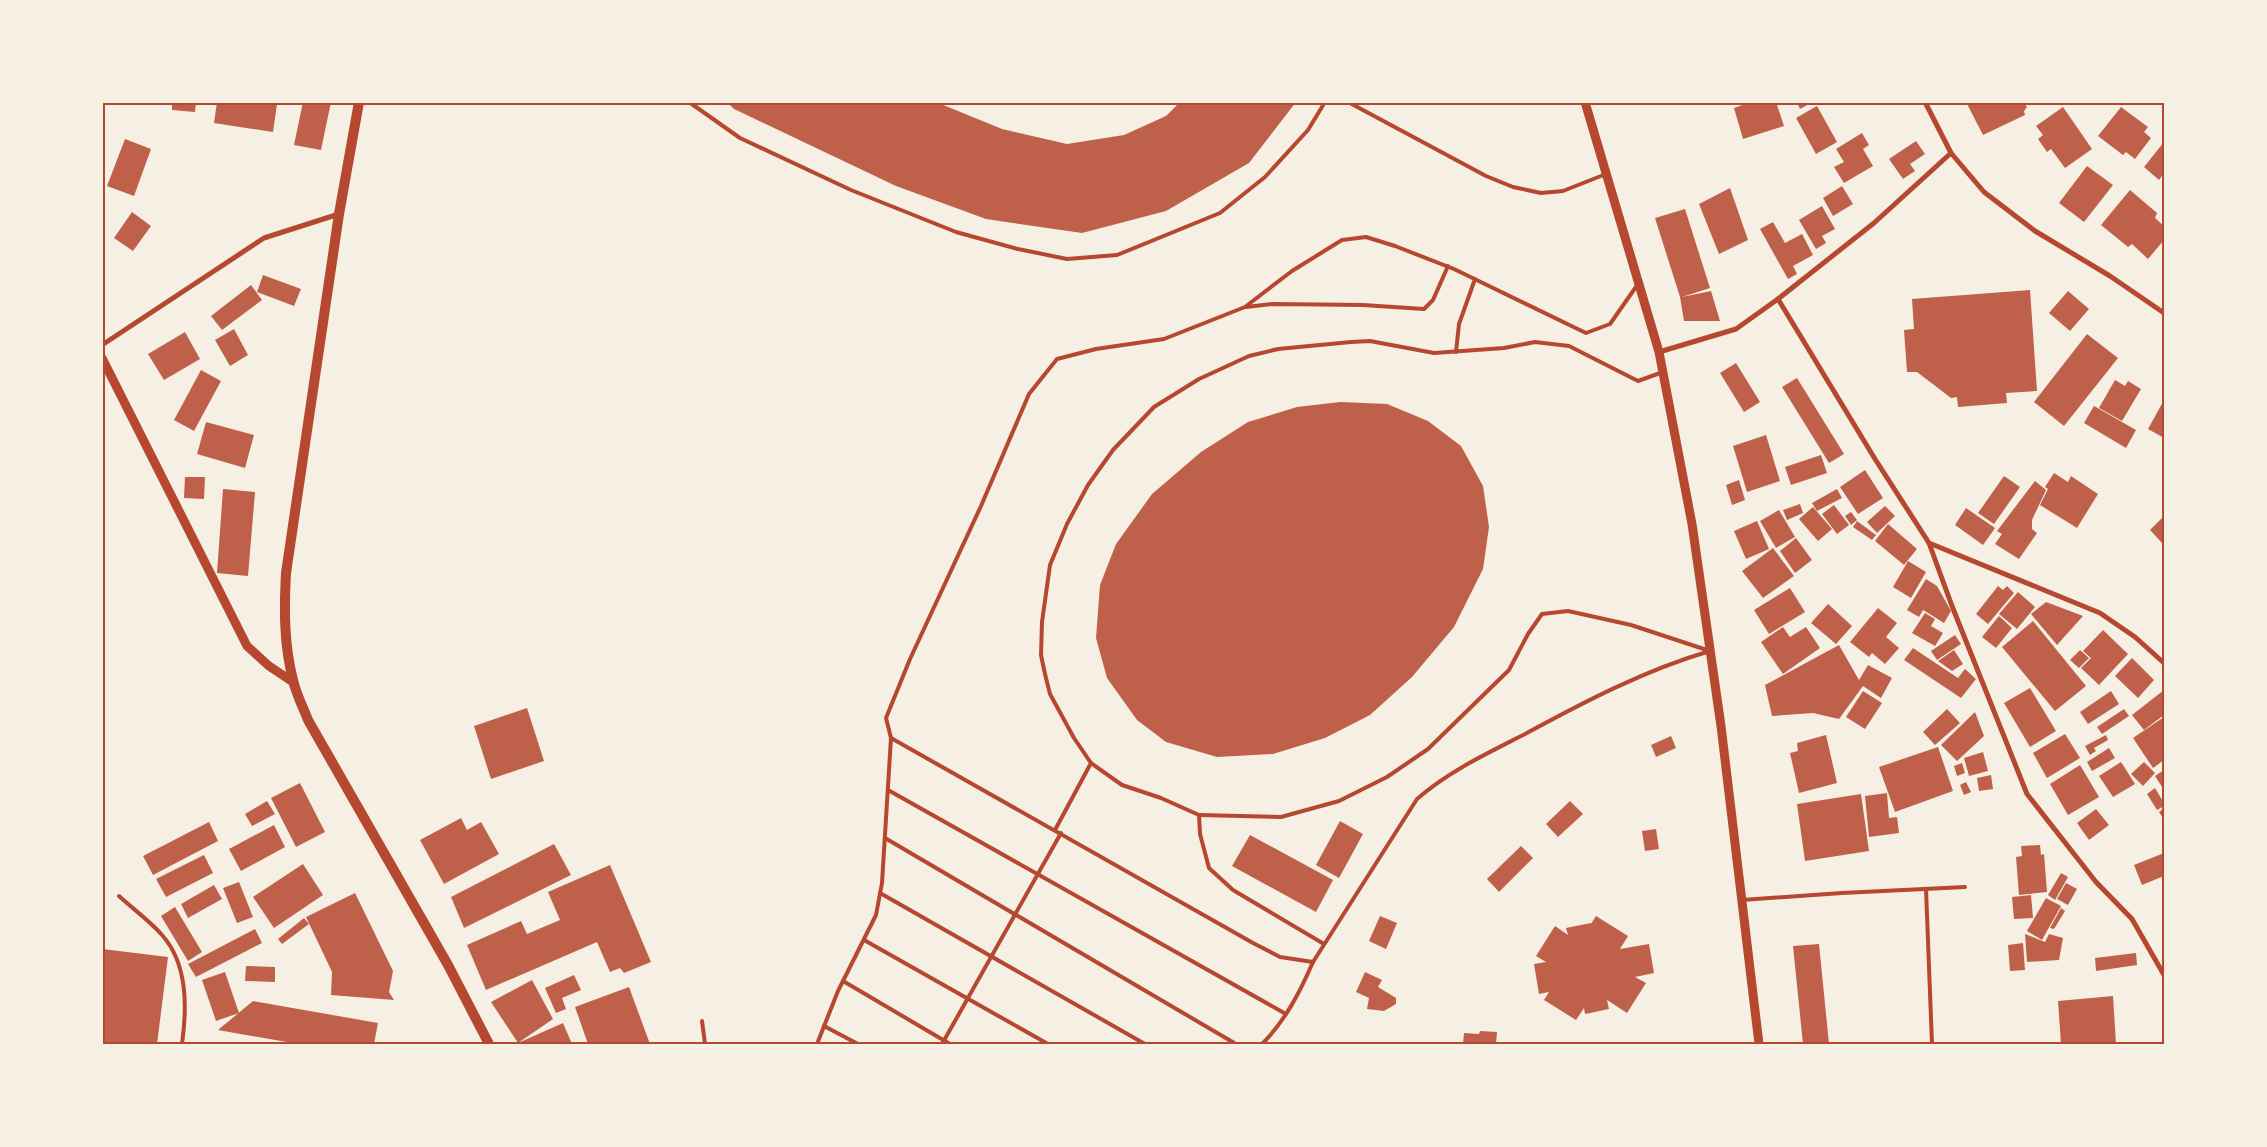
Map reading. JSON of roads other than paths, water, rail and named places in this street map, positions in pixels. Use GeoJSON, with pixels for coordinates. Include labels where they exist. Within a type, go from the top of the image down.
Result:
{"type":"FeatureCollection","features":[{"type":"Feature","properties":{"kind":"main road"},"geometry":{"type":"LineString","coordinates":[[360,102],[339,214],[286,573],[284,618],[293,682],[308,720],[443,956],[489,1044]]}},
{"type":"Feature","properties":{"kind":"street"},"geometry":{"type":"LineString","coordinates":[[1584,102],[1659,352],[1692,524],[1710,651],[1759,1044]]}},
{"type":"Feature","properties":{"kind":"street"},"geometry":{"type":"LineString","coordinates":[[1925,102],[1951,153],[1984,192],[2035,231],[2110,276],[2164,313]]}},
{"type":"Feature","properties":{"kind":"street"},"geometry":{"type":"LineString","coordinates":[[1659,352],[1736,329],[1778,299],[1874,223],[1951,153]]}},
{"type":"Feature","properties":{"kind":"street"},"geometry":{"type":"LineString","coordinates":[[102,345],[264,238],[339,214]]}},
{"type":"Feature","properties":{"kind":"street"},"geometry":{"type":"LineString","coordinates":[[1778,299],[1875,459],[1929,542],[1952,606],[2028,794],[2096,882],[2132,919],[2164,975]]}},
{"type":"Feature","properties":{"kind":"street"},"geometry":{"type":"LineString","coordinates":[[102,358],[247,646],[269,666],[293,682]]}},
{"type":"Feature","properties":{"kind":"street"},"geometry":{"type":"LineString","coordinates":[[1929,542],[2100,613],[2136,637],[2164,663]]}},
{"type":"Feature","properties":{"kind":"lane"},"geometry":{"type":"LineString","coordinates":[[689,102],[740,138],[851,190],[956,232],[1018,249],[1067,259],[1117,255],[1220,213],[1265,178],[1308,130],[1325,102]]}},
{"type":"Feature","properties":{"kind":"lane"},"geometry":{"type":"LineString","coordinates":[[1348,102],[1486,176],[1512,187],[1540,192],[1562,191],[1606,173]]}},
{"type":"Feature","properties":{"kind":"lane"},"geometry":{"type":"LineString","coordinates":[[817,1044],[843,981],[876,915],[880,894],[885,838],[891,738],[886,718],[910,659],[981,506],[1029,394],[1057,359],[1096,349],[1164,340],[1244,307],[1292,271],[1342,240],[1366,238],[1395,246],[1448,266],[1586,334],[1610,324],[1639,282]]}},
{"type":"Feature","properties":{"kind":"lane"},"geometry":{"type":"LineString","coordinates":[[1244,307],[1273,304],[1363,305],[1424,309],[1433,300],[1448,266]]}},
{"type":"Feature","properties":{"kind":"lane"},"geometry":{"type":"LineString","coordinates":[[1456,352],[1459,324],[1475,279]]}},
{"type":"Feature","properties":{"kind":"lane"},"geometry":{"type":"LineString","coordinates":[[1663,372],[1638,381],[1569,346],[1535,342],[1504,348],[1434,353],[1370,341],[1278,349],[1249,356],[1200,379],[1154,407],[1113,450],[1088,484],[1050,565],[1042,622],[1041,655],[1050,694],[1074,738],[1091,763],[1122,785],[1161,798],[1199,815],[1281,817],[1339,801],[1387,777],[1428,749],[1509,670],[1528,634],[1542,614],[1568,611],[1632,625],[1710,651]]}},
{"type":"Feature","properties":{"kind":"lane"},"geometry":{"type":"LineString","coordinates":[[1262,1044],[1274,1032],[1286,1014],[1301,990],[1313,962],[1417,799],[1438,781],[1581,704],[1675,661],[1710,651]]}},
{"type":"Feature","properties":{"kind":"lane"},"geometry":{"type":"LineString","coordinates":[[891,738],[1253,943],[1280,957],[1313,962]]}},
{"type":"Feature","properties":{"kind":"lane"},"geometry":{"type":"LineString","coordinates":[[1055,830],[1091,763]]}},
{"type":"Feature","properties":{"kind":"lane"},"geometry":{"type":"LineString","coordinates":[[888,790],[1286,1014]]}},
{"type":"Feature","properties":{"kind":"lane"},"geometry":{"type":"LineString","coordinates":[[1199,815],[1200,834],[1208,868],[1233,890],[1324,944]]}},
{"type":"Feature","properties":{"kind":"lane"},"geometry":{"type":"LineString","coordinates":[[943,1043],[1061,834]]}},
{"type":"Feature","properties":{"kind":"lane"},"geometry":{"type":"LineString","coordinates":[[885,838],[1236,1044]]}},
{"type":"Feature","properties":{"kind":"lane"},"geometry":{"type":"LineString","coordinates":[[1742,900],[1965,887]]}},
{"type":"Feature","properties":{"kind":"lane"},"geometry":{"type":"LineString","coordinates":[[1926,889],[1932,1044]]}},
{"type":"Feature","properties":{"kind":"lane"},"geometry":{"type":"LineString","coordinates":[[880,894],[1145,1044]]}},
{"type":"Feature","properties":{"kind":"lane"},"geometry":{"type":"LineString","coordinates":[[119,896],[162,935],[174,953],[180,968],[186,1017],[182,1044]]}},
{"type":"Feature","properties":{"kind":"lane"},"geometry":{"type":"LineString","coordinates":[[864,940],[967,1000],[1048,1044]]}},
{"type":"Feature","properties":{"kind":"lane"},"geometry":{"type":"LineString","coordinates":[[843,981],[943,1043],[950,1044]]}},
{"type":"Feature","properties":{"kind":"lane"},"geometry":{"type":"LineString","coordinates":[[702,1021],[705,1044]]}},
{"type":"Feature","properties":{"kind":"lane"},"geometry":{"type":"LineString","coordinates":[[824,1026],[858,1044]]}}]}
